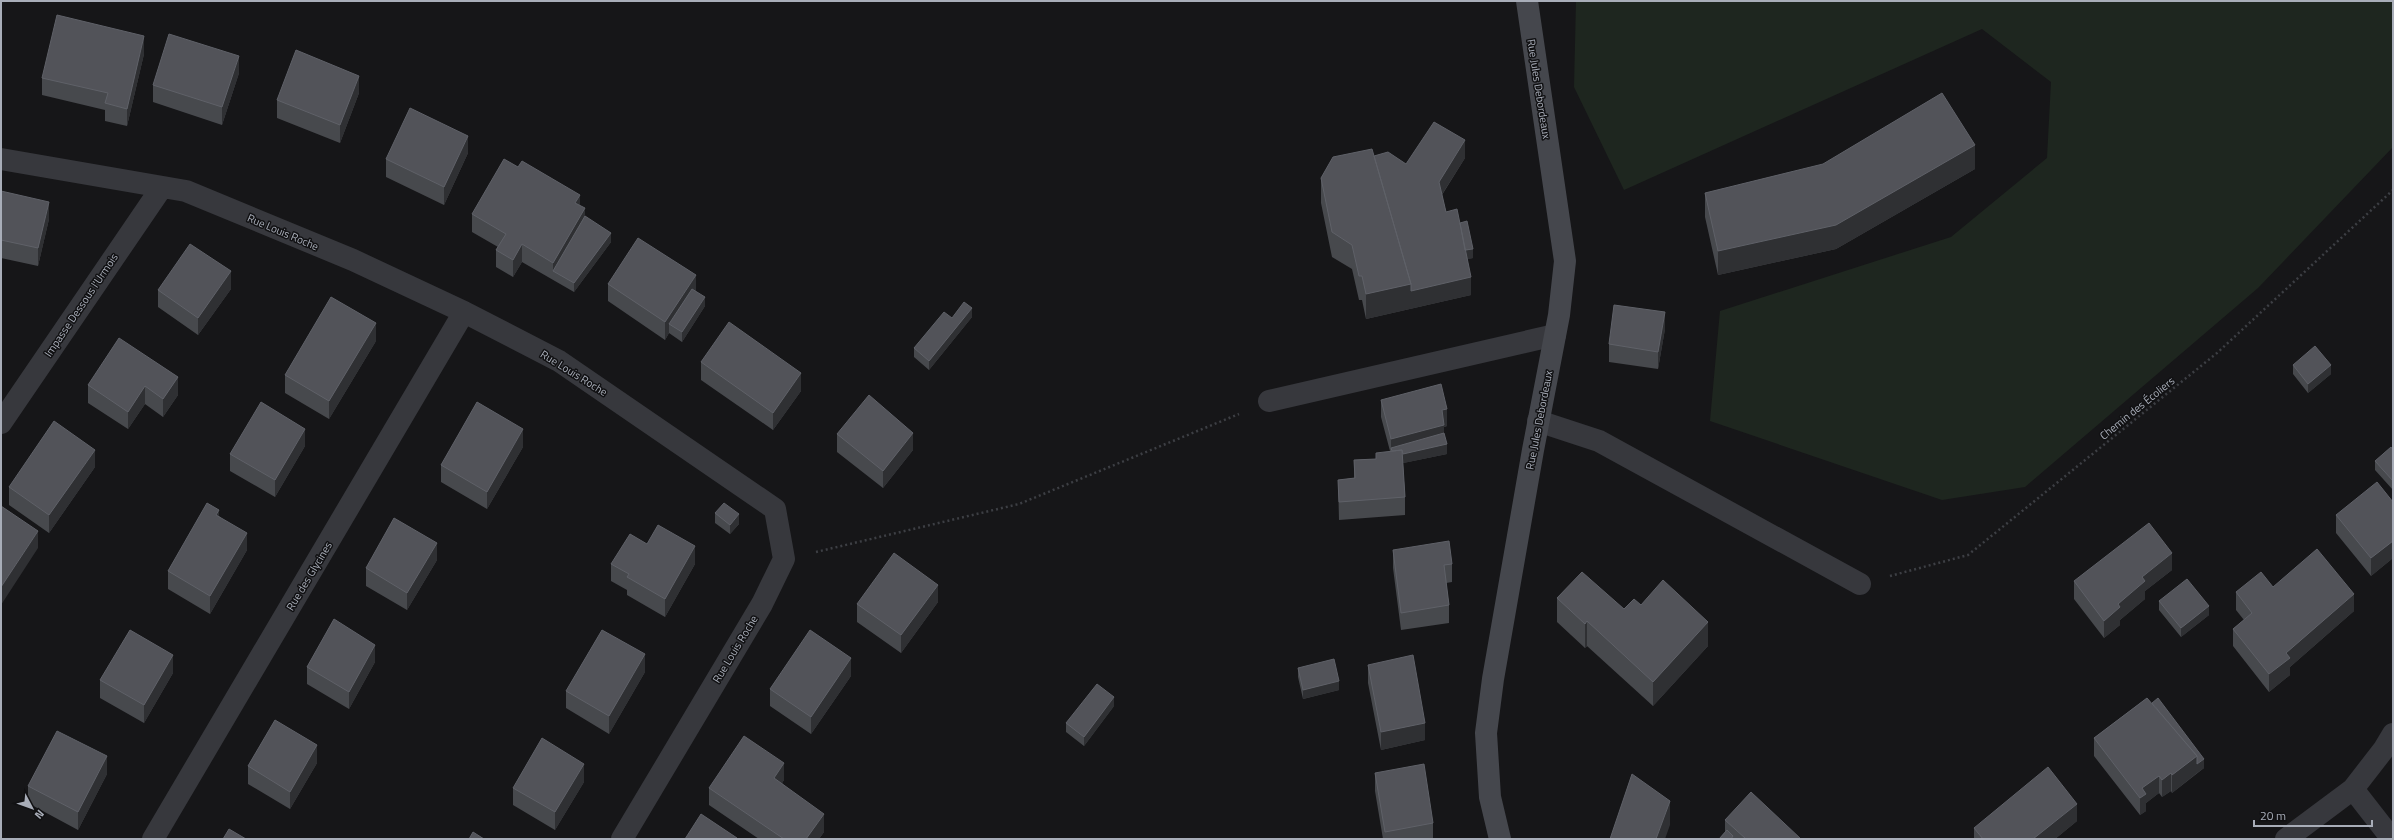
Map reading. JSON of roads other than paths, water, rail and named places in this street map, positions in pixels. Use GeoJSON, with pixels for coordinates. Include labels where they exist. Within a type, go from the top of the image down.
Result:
{"type":"FeatureCollection","features":[{"type":"Feature","properties":{"kind":"street","name":"Rue Jules Debordeaux"},"geometry":{"type":"LineString","coordinates":[[1500,839],[1490,797],[1486,733],[1493,678],[1538,421],[1555,335],[1565,261],[1527,1]]}},
{"type":"Feature","properties":{"kind":"street","name":"Rue Louis Roche"},"geometry":{"type":"LineString","coordinates":[[1,159],[186,191],[353,260],[464,312],[559,361],[775,509],[784,559],[762,604],[622,839]]}},
{"type":"Feature","properties":{"kind":"street","name":"Impasse Dessous l'Urmois"},"geometry":{"type":"LineString","coordinates":[[1,423],[162,187]]}},
{"type":"Feature","properties":{"kind":"street","name":"Rue des Glycines"},"geometry":{"type":"LineString","coordinates":[[153,839],[464,312]]}},
{"type":"Feature","properties":{"kind":"street"},"geometry":{"type":"LineString","coordinates":[[1269,402],[1555,335]]}},
{"type":"Feature","properties":{"kind":"street"},"geometry":{"type":"LineString","coordinates":[[1538,421],[1599,441],[1860,584]]}},
{"type":"Feature","properties":{"kind":"street"},"geometry":{"type":"LineString","coordinates":[[2286,839],[2353,790],[2384,749],[2393,734]]}},
{"type":"Feature","properties":{"kind":"street"},"geometry":{"type":"LineString","coordinates":[[2353,790],[2392,839]]}}]}
